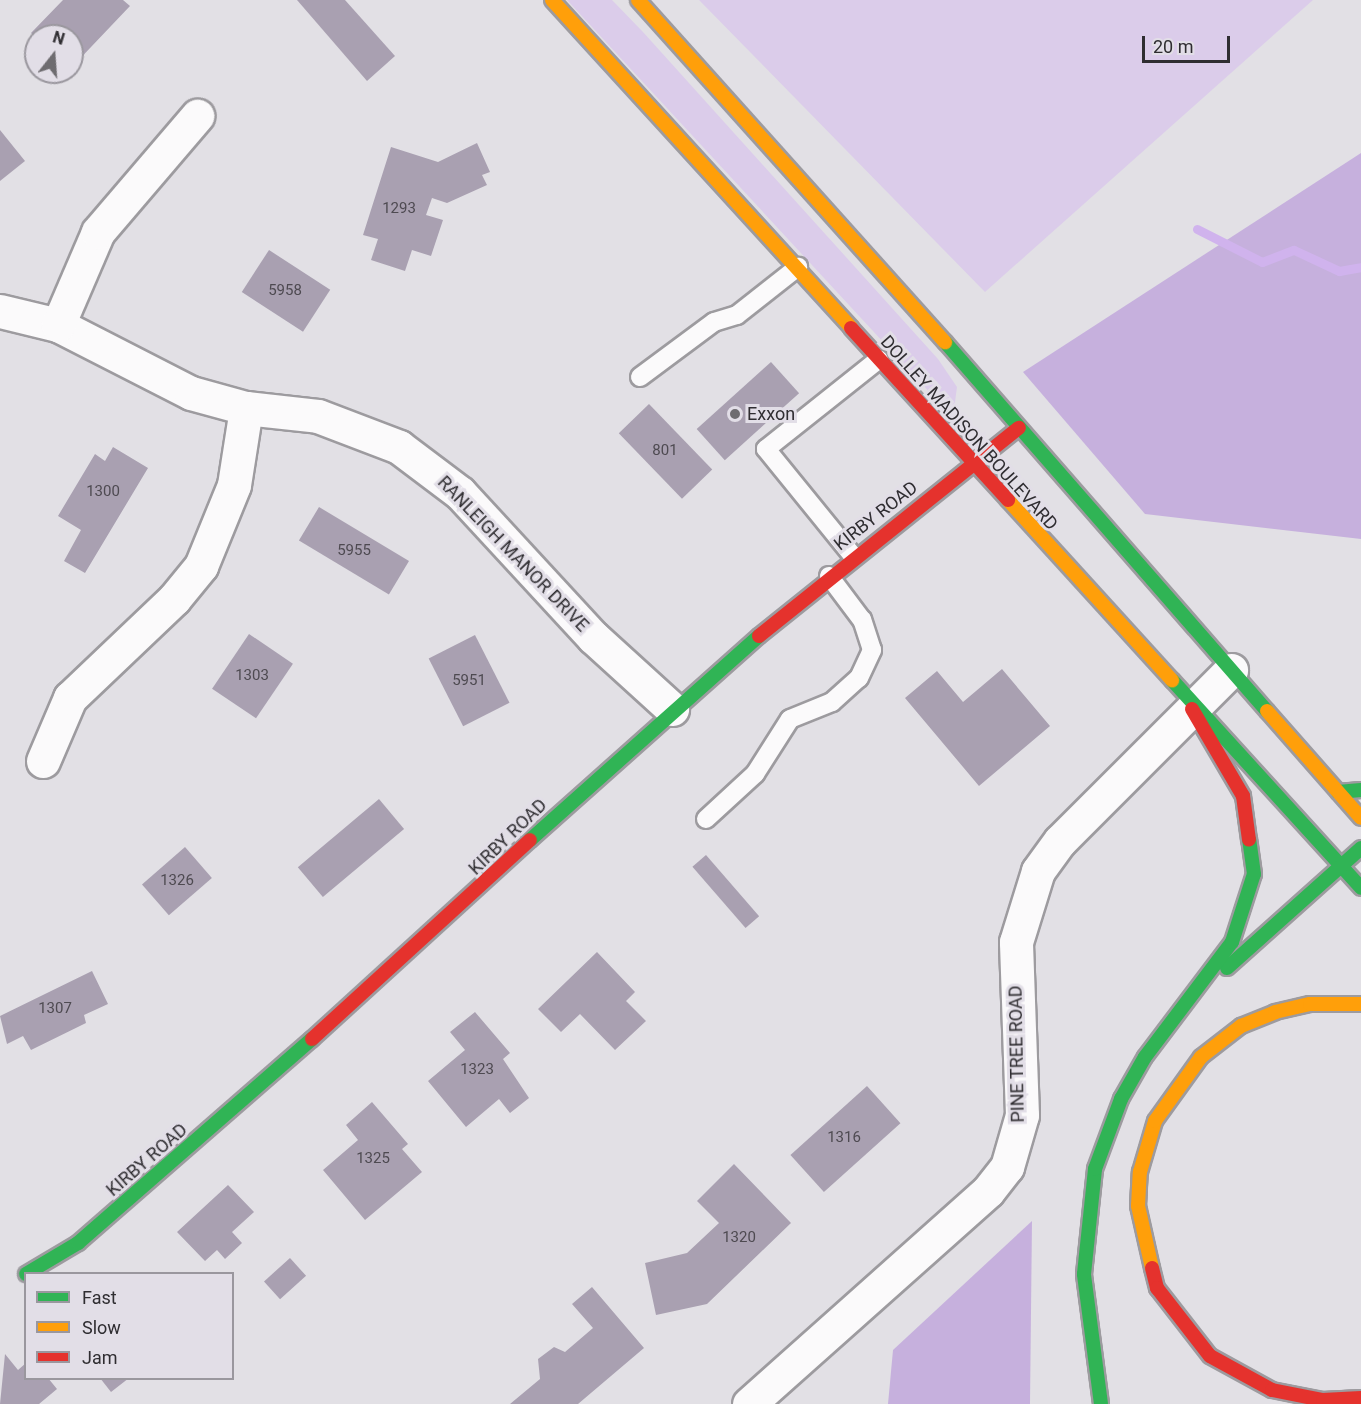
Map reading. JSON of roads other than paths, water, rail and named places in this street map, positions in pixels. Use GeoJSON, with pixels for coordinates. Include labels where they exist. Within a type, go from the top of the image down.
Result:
{"type":"FeatureCollection","features":[{"type":"Feature","properties":{"kind":"main road","name":"DOLLEY MADISON BOULEVARD"},"geometry":{"type":"LineString","coordinates":[[552,0],[798,267],[1192,709],[1256,769],[1361,888]]}},
{"type":"Feature","properties":{"kind":"main road"},"geometry":{"type":"LineString","coordinates":[[638,0],[1019,428],[1361,818]]}},
{"type":"Feature","properties":{"kind":"main road","name":"KIRBY ROAD"},"geometry":{"type":"LineString","coordinates":[[29,1272],[78,1243],[264,1083],[672,709],[853,556],[1019,428]]}},
{"type":"Feature","properties":{"kind":"main road"},"geometry":{"type":"LineString","coordinates":[[1101,1404],[1084,1274],[1093,1178],[1121,1099],[1145,1057],[1232,942],[1254,874],[1244,796],[1192,709]]}},
{"type":"Feature","properties":{"kind":"main road"},"geometry":{"type":"LineString","coordinates":[[1338,792],[1361,790]]}},
{"type":"Feature","properties":{"kind":"main road"},"geometry":{"type":"LineString","coordinates":[[1187,1003],[1361,848]]}},
{"type":"Feature","properties":{"kind":"main road"},"geometry":{"type":"LineString","coordinates":[[1361,1004],[1319,1003],[1275,1012],[1241,1026],[1208,1051],[1180,1079],[1155,1121],[1140,1172],[1138,1206],[1157,1288],[1186,1332],[1210,1356],[1280,1392],[1323,1400],[1361,1398]]}},
{"type":"Feature","properties":{"kind":"main road","name":"KIRBY ROAD"},"geometry":{"type":"LineString","coordinates":[[7,1280],[24,1275]]}},
{"type":"Feature","properties":{"kind":"street"},"geometry":{"type":"LineString","coordinates":[[58,326],[98,232],[197,116]]}},
{"type":"Feature","properties":{"kind":"street","name":"RANLEIGH MANOR DRIVE"},"geometry":{"type":"LineString","coordinates":[[0,311],[58,326],[139,371],[246,408],[318,416],[359,428],[434,470],[593,638],[672,709]]}},
{"type":"Feature","properties":{"kind":"street"},"geometry":{"type":"LineString","coordinates":[[44,761],[70,698],[174,599],[201,566],[234,485],[246,408]]}},
{"type":"Feature","properties":{"kind":"street","name":"PINE TREE ROAD"},"geometry":{"type":"LineString","coordinates":[[749,1404],[988,1191],[1007,1167],[1022,1115],[1016,942],[1023,907],[1060,841],[1231,670]]}},
{"type":"Feature","properties":{"kind":"lane"},"geometry":{"type":"LineString","coordinates":[[640,377],[714,322],[737,315],[798,267]]}},
{"type":"Feature","properties":{"kind":"lane"},"geometry":{"type":"LineString","coordinates":[[853,556],[766,449],[879,359]]}},
{"type":"Feature","properties":{"kind":"lane"},"geometry":{"type":"LineString","coordinates":[[706,819],[755,774],[790,719],[832,702],[859,678],[872,650],[862,620],[829,576]]}},
{"type":"Feature","properties":{"kind":"waterway"},"geometry":{"type":"LineString","coordinates":[[1197,229],[1262,262],[1294,250],[1339,271],[1361,267]]}},
{"type":"Feature","properties":{"kind":"place","name":"Exxon"},"geometry":{"type":"Point","coordinates":[735,414]}}]}
